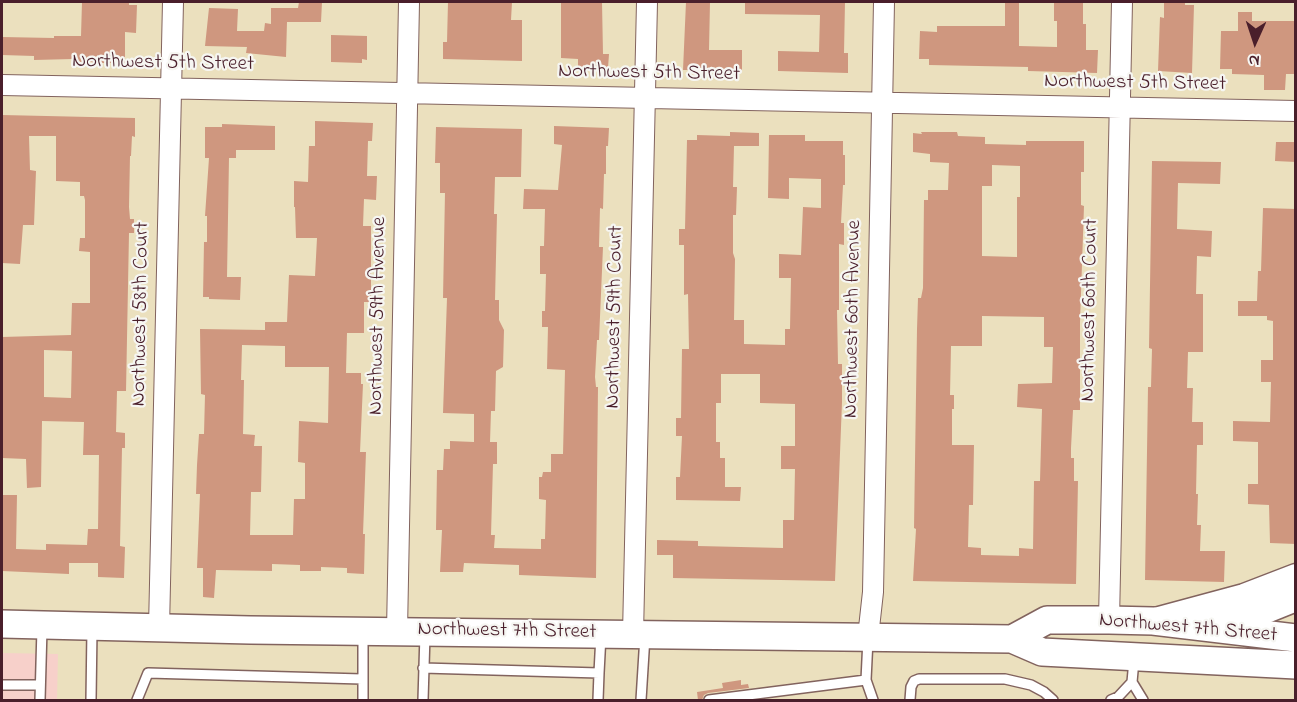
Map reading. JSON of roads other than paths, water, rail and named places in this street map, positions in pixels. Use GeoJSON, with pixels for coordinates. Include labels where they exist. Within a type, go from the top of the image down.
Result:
{"type":"FeatureCollection","features":[{"type":"Feature","properties":{"kind":"main road","name":"Northwest 7th Street"},"geometry":{"type":"LineString","coordinates":[[1012,639],[1047,620],[1153,621],[1296,638]]}},
{"type":"Feature","properties":{"kind":"main road","name":"Northwest 7th Street"},"geometry":{"type":"LineString","coordinates":[[2,624],[1012,639],[1042,652],[1086,655],[1133,670],[1296,665]]}},
{"type":"Feature","properties":{"kind":"main road"},"geometry":{"type":"LineString","coordinates":[[1086,655],[1117,642],[1158,638],[1214,628]]}},
{"type":"Feature","properties":{"kind":"street","name":"Northwest 58th Court"},"geometry":{"type":"LineString","coordinates":[[159,628],[173,2]]}},
{"type":"Feature","properties":{"kind":"street","name":"Northwest 59th Avenue"},"geometry":{"type":"LineString","coordinates":[[396,630],[409,2]]}},
{"type":"Feature","properties":{"kind":"street","name":"Northwest 59th Court"},"geometry":{"type":"LineString","coordinates":[[639,634],[647,2]]}},
{"type":"Feature","properties":{"kind":"street","name":"Northwest 60th Avenue"},"geometry":{"type":"LineString","coordinates":[[868,637],[873,592],[884,2]]}},
{"type":"Feature","properties":{"kind":"street","name":"Northwest 60th Court"},"geometry":{"type":"LineString","coordinates":[[1109,620],[1122,2]]}},
{"type":"Feature","properties":{"kind":"street","name":"Northwest 5th Street"},"geometry":{"type":"LineString","coordinates":[[2,85],[1296,111]]}},
{"type":"Feature","properties":{"kind":"street"},"geometry":{"type":"LineString","coordinates":[[1153,621],[1244,596],[1296,576]]}},
{"type":"Feature","properties":{"kind":"street"},"geometry":{"type":"LineString","coordinates":[[1214,628],[1254,616],[1296,599]]}},
{"type":"Feature","properties":{"kind":"lane"},"geometry":{"type":"LineString","coordinates":[[40,700],[42,625]]}},
{"type":"Feature","properties":{"kind":"lane"},"geometry":{"type":"LineString","coordinates":[[91,700],[92,626]]}},
{"type":"Feature","properties":{"kind":"lane"},"geometry":{"type":"LineString","coordinates":[[363,630],[363,700]]}},
{"type":"Feature","properties":{"kind":"lane"},"geometry":{"type":"LineString","coordinates":[[423,700],[425,631]]}},
{"type":"Feature","properties":{"kind":"lane"},"geometry":{"type":"LineString","coordinates":[[598,700],[601,633]]}},
{"type":"Feature","properties":{"kind":"lane"},"geometry":{"type":"LineString","coordinates":[[639,634],[641,700]]}},
{"type":"Feature","properties":{"kind":"lane"},"geometry":{"type":"LineString","coordinates":[[868,637],[866,680],[873,700]]}},
{"type":"Feature","properties":{"kind":"lane"},"geometry":{"type":"LineString","coordinates":[[423,668],[599,673]]}},
{"type":"Feature","properties":{"kind":"lane"},"geometry":{"type":"LineString","coordinates":[[1112,700],[1118,697],[1133,670]]}},
{"type":"Feature","properties":{"kind":"lane"},"geometry":{"type":"LineString","coordinates":[[1133,670],[1143,700]]}},
{"type":"Feature","properties":{"kind":"lane"},"geometry":{"type":"LineString","coordinates":[[137,700],[148,673],[362,679]]}},
{"type":"Feature","properties":{"kind":"lane"},"geometry":{"type":"LineString","coordinates":[[910,700],[911,687],[914,681],[919,679],[1022,681],[1044,692],[1053,700]]}},
{"type":"Feature","properties":{"kind":"lane"},"geometry":{"type":"LineString","coordinates":[[709,700],[866,680]]}},
{"type":"Feature","properties":{"kind":"lane"},"geometry":{"type":"LineString","coordinates":[[2,685],[40,685]]}}]}
